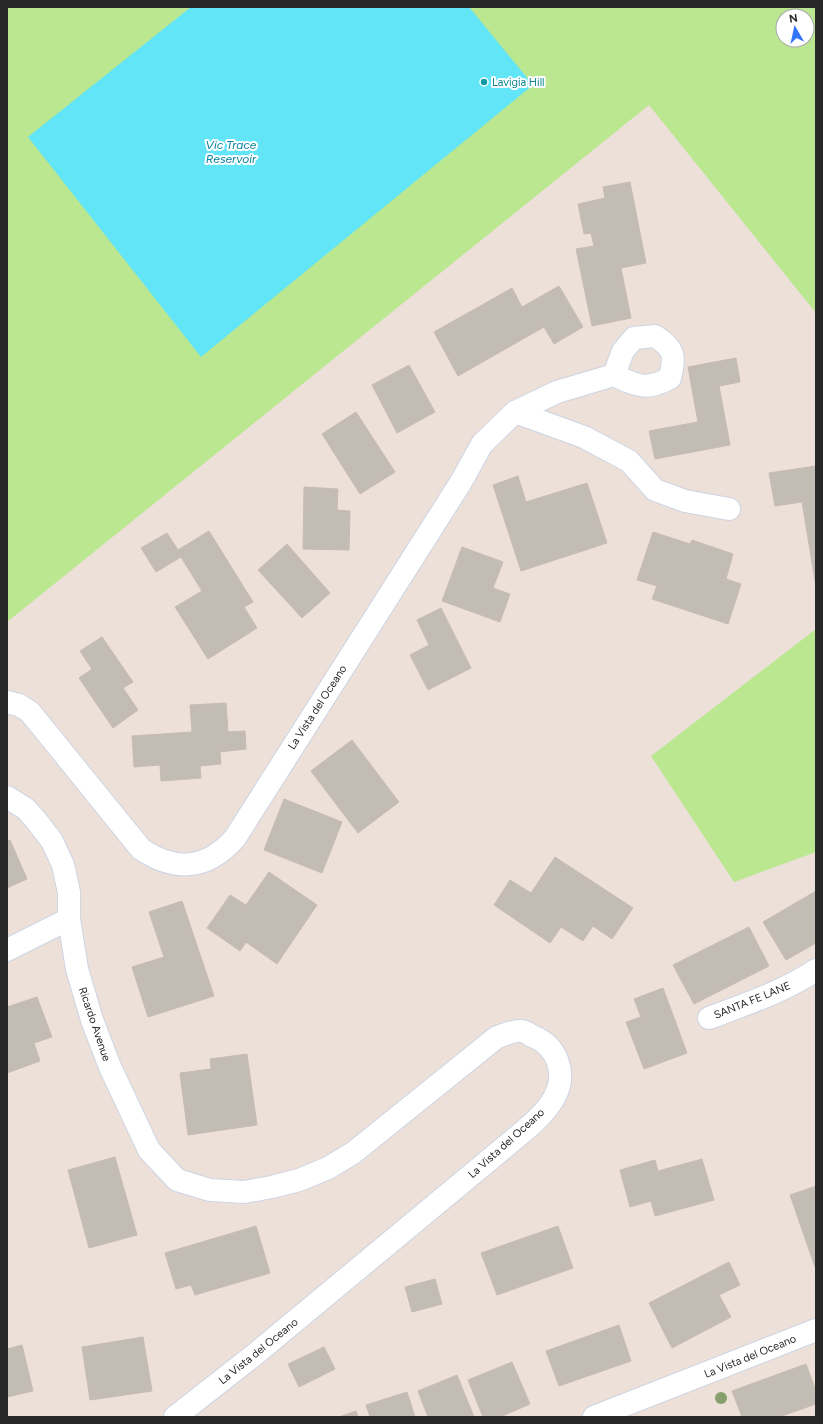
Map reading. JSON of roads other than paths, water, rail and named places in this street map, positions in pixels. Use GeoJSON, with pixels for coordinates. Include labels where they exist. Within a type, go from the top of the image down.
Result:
{"type":"FeatureCollection","features":[{"type":"Feature","properties":{"kind":"street","name":"La Vista del Oceano"},"geometry":{"type":"LineString","coordinates":[[7,702],[19,705],[30,712],[141,849],[164,862],[177,865],[204,862],[216,856],[235,838],[457,489],[482,444],[514,412],[557,392],[614,375]]}},
{"type":"Feature","properties":{"kind":"street"},"geometry":{"type":"LineString","coordinates":[[514,412],[584,437],[629,461],[655,490],[685,501],[729,509]]}},
{"type":"Feature","properties":{"kind":"street"},"geometry":{"type":"LineString","coordinates":[[7,797],[26,809],[52,840],[63,865],[69,892],[69,919],[7,950]]}},
{"type":"Feature","properties":{"kind":"street","name":"Ricardo Avenue"},"geometry":{"type":"LineString","coordinates":[[69,919],[77,968],[92,1020],[110,1067],[149,1150],[176,1180]]}},
{"type":"Feature","properties":{"kind":"street","name":"SANTA FE LANE"},"geometry":{"type":"LineString","coordinates":[[709,1018],[773,994],[816,970]]}},
{"type":"Feature","properties":{"kind":"street","name":"La Vista del Oceano"},"geometry":{"type":"LineString","coordinates":[[175,1417],[259,1351],[506,1146],[537,1118],[554,1098],[560,1085],[561,1076],[558,1061],[552,1050],[542,1039],[520,1031],[497,1037],[353,1153],[328,1168],[299,1180],[244,1192],[210,1190],[176,1180]]}},
{"type":"Feature","properties":{"kind":"street","name":"La Vista del Oceano"},"geometry":{"type":"LineString","coordinates":[[594,1417],[816,1330]]}},
{"type":"Feature","properties":{"kind":"water","name":"Vic Trace Reservoir"},"geometry":{"type":"Polygon","coordinates":[[[191,7],[469,7],[533,85],[201,357],[28,137],[191,7]]]}},
{"type":"Feature","properties":{"kind":"place","name":"Lavigia Hill"},"geometry":{"type":"Point","coordinates":[484,82]}}]}
